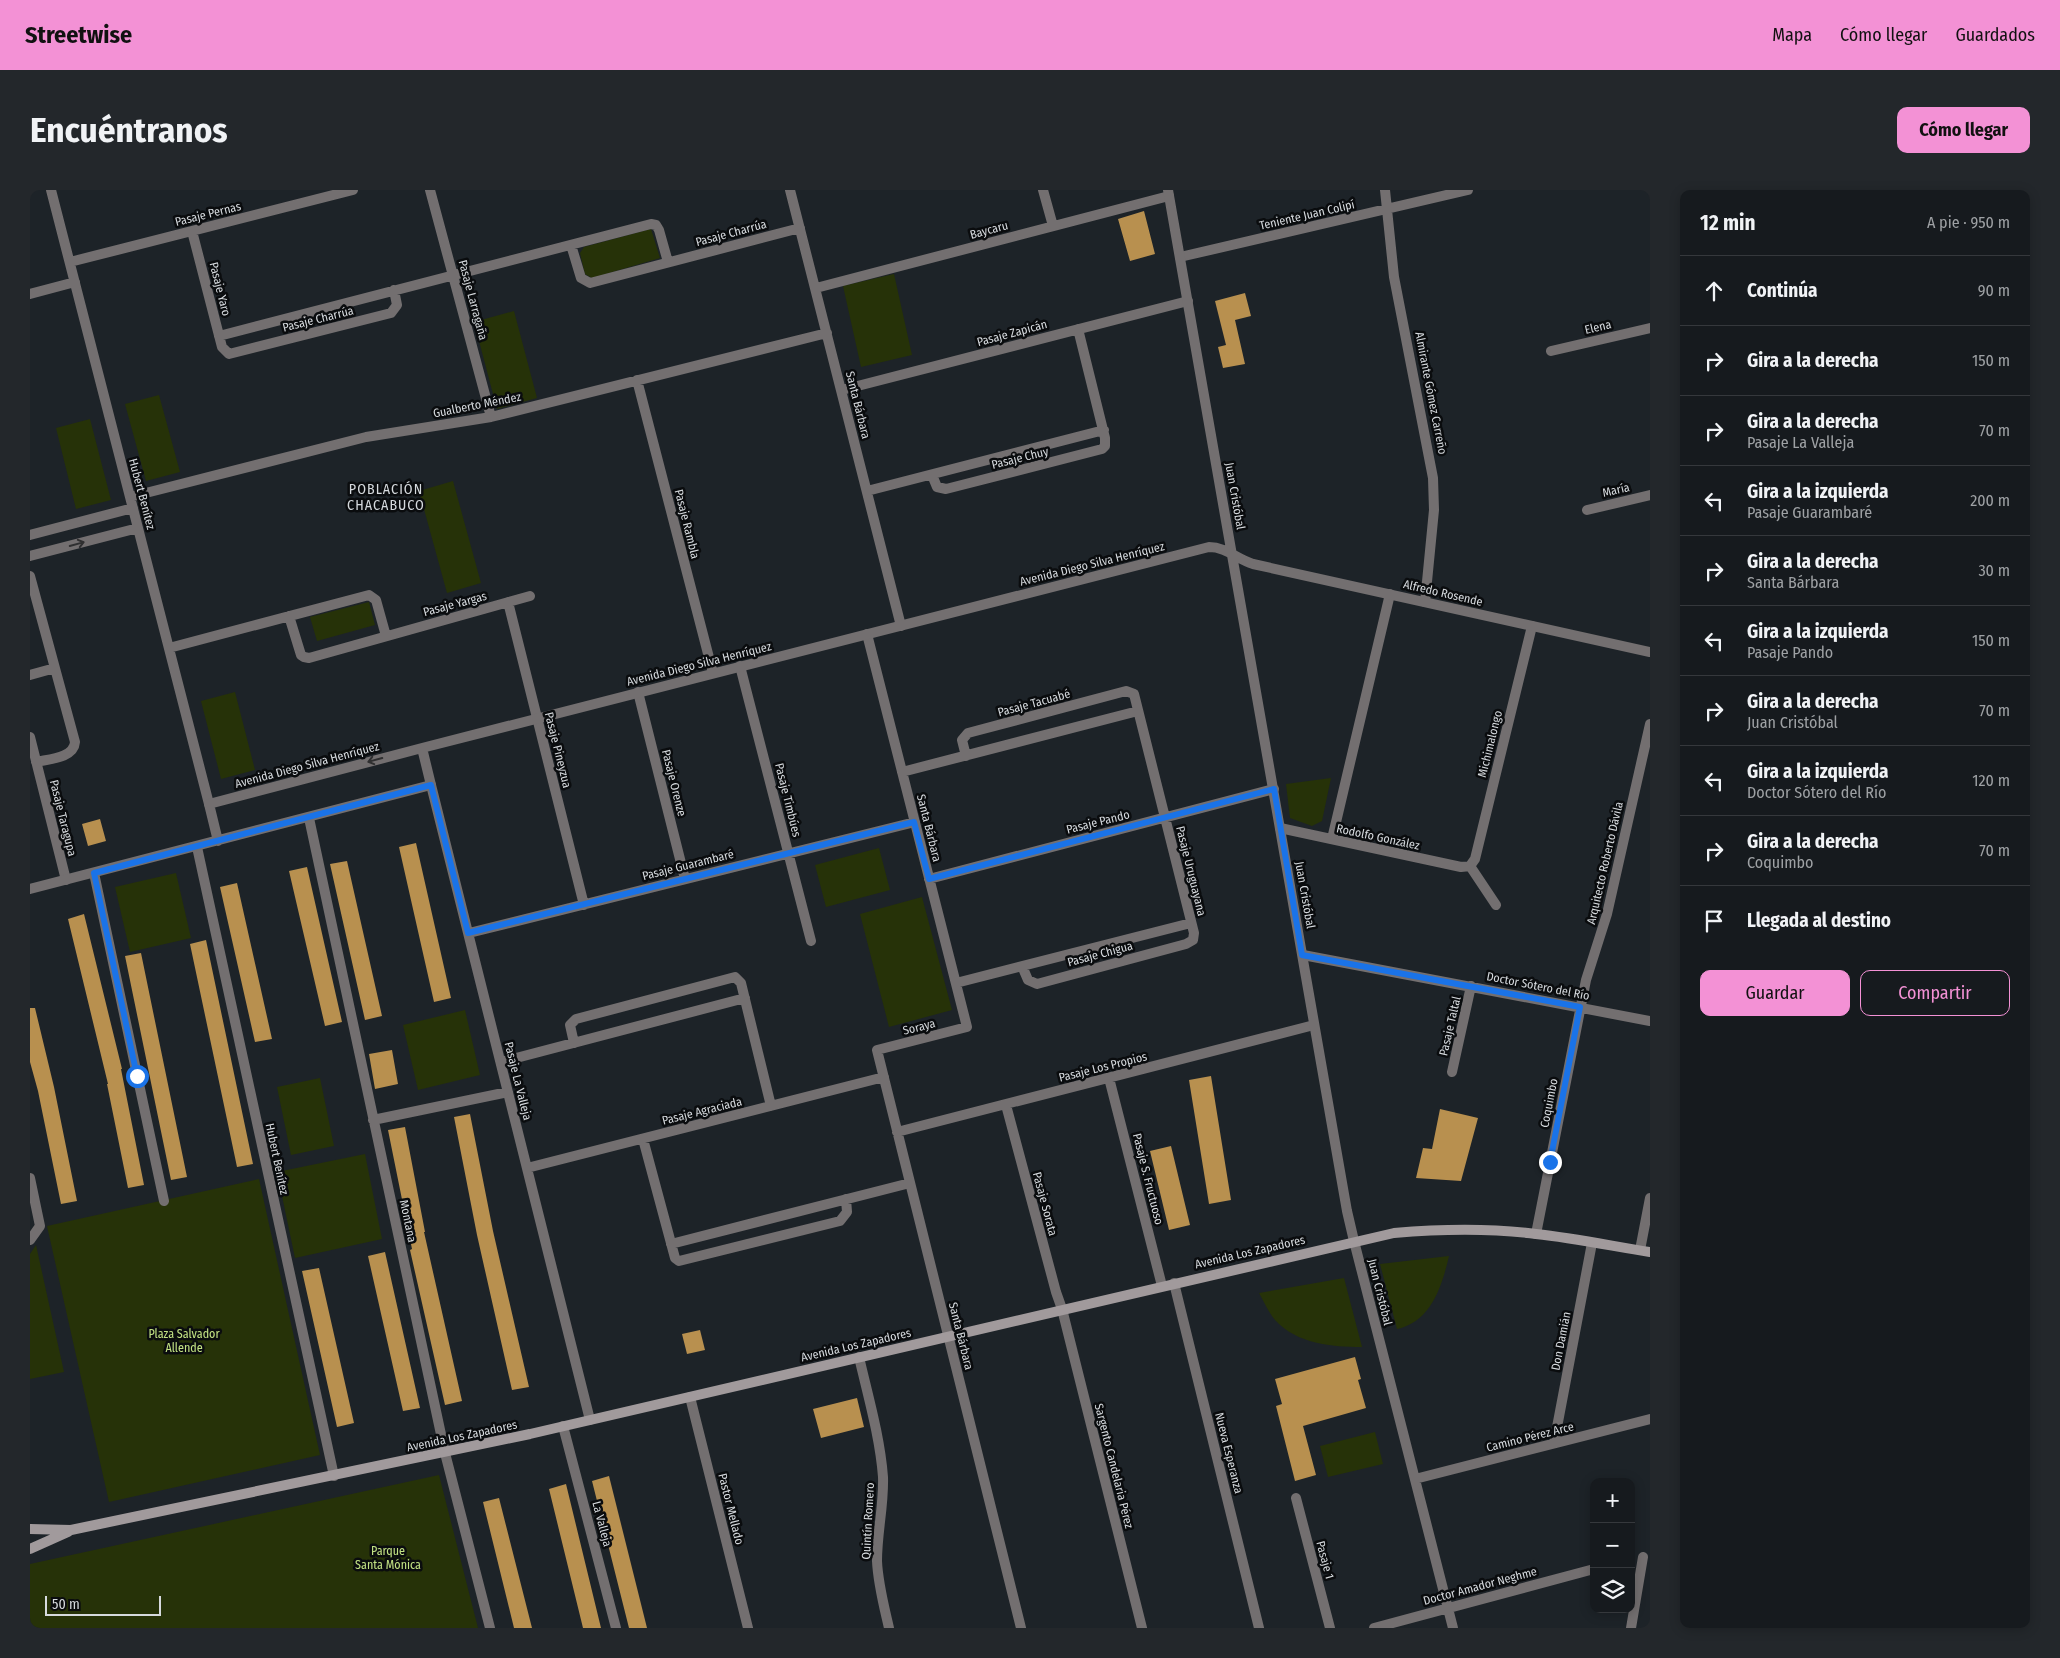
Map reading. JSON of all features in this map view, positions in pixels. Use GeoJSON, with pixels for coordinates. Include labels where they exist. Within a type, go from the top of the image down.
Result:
{"type":"FeatureCollection","features":[{"type":"Feature","properties":{"kind":"main road","name":"Avenida Los Zapadores"},"geometry":{"type":"LineString","coordinates":[[30,1529],[71,1530],[445,1453],[1394,1233],[1468,1229],[1536,1234],[1645,1251]]}},
{"type":"Feature","properties":{"kind":"main road","name":"Avenida Los Zapadores"},"geometry":{"type":"LineString","coordinates":[[30,1549],[71,1530]]}},
{"type":"Feature","properties":{"kind":"street","name":"Hubert Benítez"},"geometry":{"type":"LineString","coordinates":[[51,190],[209,804]]}},
{"type":"Feature","properties":{"kind":"street","name":"Pasaje Pernas"},"geometry":{"type":"LineString","coordinates":[[70,262],[353,190]]}},
{"type":"Feature","properties":{"kind":"street","name":"Pasaje Larragaña"},"geometry":{"type":"LineString","coordinates":[[430,190],[491,417]]}},
{"type":"Feature","properties":{"kind":"street","name":"Santa Bárbara"},"geometry":{"type":"LineString","coordinates":[[790,190],[901,626]]}},
{"type":"Feature","properties":{"kind":"street"},"geometry":{"type":"LineString","coordinates":[[1043,190],[1053,226]]}},
{"type":"Feature","properties":{"kind":"street","name":"Almirante Gómez Carreño"},"geometry":{"type":"LineString","coordinates":[[1385,190],[1394,278],[1434,478],[1434,510],[1425,602]]}},
{"type":"Feature","properties":{"kind":"street","name":"Teniente Juan Colipí"},"geometry":{"type":"LineString","coordinates":[[1180,257],[1468,190]]}},
{"type":"Feature","properties":{"kind":"street","name":"Baycaru"},"geometry":{"type":"LineString","coordinates":[[816,288],[1053,226],[1169,193]]}},
{"type":"Feature","properties":{"kind":"street","name":"Juan Cristóbal"},"geometry":{"type":"LineString","coordinates":[[1169,193],[1347,1211],[1453,1628]]}},
{"type":"Feature","properties":{"kind":"street","name":"Pasaje Charrúa"},"geometry":{"type":"LineString","coordinates":[[219,336],[653,224],[659,230],[668,262]]}},
{"type":"Feature","properties":{"kind":"street","name":"Pasaje Charrúa"},"geometry":{"type":"LineString","coordinates":[[571,244],[581,278],[587,282],[800,228]]}},
{"type":"Feature","properties":{"kind":"street","name":"Pasaje Yaro"},"geometry":{"type":"LineString","coordinates":[[192,231],[222,347],[226,352]]}},
{"type":"Feature","properties":{"kind":"street"},"geometry":{"type":"LineString","coordinates":[[30,294],[75,282]]}},
{"type":"Feature","properties":{"kind":"street","name":"Pasaje Charrúa"},"geometry":{"type":"LineString","coordinates":[[226,352],[233,354],[391,313],[397,305],[394,290]]}},
{"type":"Feature","properties":{"kind":"street","name":"Pasaje Zapicán"},"geometry":{"type":"LineString","coordinates":[[842,390],[1188,301]]}},
{"type":"Feature","properties":{"kind":"street","name":"Elena"},"geometry":{"type":"LineString","coordinates":[[1551,351],[1650,328]]}},
{"type":"Feature","properties":{"kind":"street"},"geometry":{"type":"LineString","coordinates":[[1078,329],[1104,430]]}},
{"type":"Feature","properties":{"kind":"street","name":"Gualberto Méndez"},"geometry":{"type":"LineString","coordinates":[[130,497],[366,437],[491,417],[827,333]]}},
{"type":"Feature","properties":{"kind":"street","name":"Pasaje Rambla"},"geometry":{"type":"LineString","coordinates":[[638,380],[713,673]]}},
{"type":"Feature","properties":{"kind":"street","name":"Pasaje Chuy"},"geometry":{"type":"LineString","coordinates":[[867,492],[1104,430],[1105,446],[1098,451],[946,490],[937,486],[932,475]]}},
{"type":"Feature","properties":{"kind":"street","name":"María"},"geometry":{"type":"LineString","coordinates":[[1587,510],[1650,495]]}},
{"type":"Feature","properties":{"kind":"street"},"geometry":{"type":"LineString","coordinates":[[30,535],[133,508]]}},
{"type":"Feature","properties":{"kind":"street"},"geometry":{"type":"LineString","coordinates":[[30,556],[138,528]]}},
{"type":"Feature","properties":{"kind":"street","name":"Avenida Diego Silva Henríquez"},"geometry":{"type":"LineString","coordinates":[[209,804],[536,718],[1209,547],[1221,548],[1233,554]]}},
{"type":"Feature","properties":{"kind":"street","name":"Alfredo Rosende"},"geometry":{"type":"LineString","coordinates":[[1233,554],[1253,564],[1650,652]]}},
{"type":"Feature","properties":{"kind":"street"},"geometry":{"type":"LineString","coordinates":[[30,576],[75,746],[68,754],[36,762]]}},
{"type":"Feature","properties":{"kind":"street"},"geometry":{"type":"LineString","coordinates":[[169,648],[369,594],[376,600],[386,636]]}},
{"type":"Feature","properties":{"kind":"street"},"geometry":{"type":"LineString","coordinates":[[1332,839],[1390,594]]}},
{"type":"Feature","properties":{"kind":"street","name":"Pasaje Yargas"},"geometry":{"type":"LineString","coordinates":[[289,616],[299,651],[304,657],[309,658],[530,596]]}},
{"type":"Feature","properties":{"kind":"street","name":"Pasaje Pineyzua"},"geometry":{"type":"LineString","coordinates":[[508,602],[584,905]]}},
{"type":"Feature","properties":{"kind":"street","name":"Michimalongo"},"geometry":{"type":"LineString","coordinates":[[1470,866],[1475,859],[1532,626]]}},
{"type":"Feature","properties":{"kind":"street","name":"Santa Bárbara"},"geometry":{"type":"LineString","coordinates":[[867,634],[967,1027]]}},
{"type":"Feature","properties":{"kind":"street","name":"Pasaje Timbúes"},"geometry":{"type":"LineString","coordinates":[[740,666],[811,941]]}},
{"type":"Feature","properties":{"kind":"street"},"geometry":{"type":"LineString","coordinates":[[30,674],[55,668]]}},
{"type":"Feature","properties":{"kind":"street","name":"Pasaje Tacuabé"},"geometry":{"type":"LineString","coordinates":[[966,756],[962,740],[968,733],[1126,691],[1131,692]]}},
{"type":"Feature","properties":{"kind":"street","name":"Pasaje Orenze"},"geometry":{"type":"LineString","coordinates":[[638,692],[685,879]]}},
{"type":"Feature","properties":{"kind":"street","name":"Pasaje Uruguayana"},"geometry":{"type":"LineString","coordinates":[[1131,692],[1134,694],[1194,933],[1193,940]]}},
{"type":"Feature","properties":{"kind":"street"},"geometry":{"type":"LineString","coordinates":[[902,772],[1138,711]]}},
{"type":"Feature","properties":{"kind":"street","name":"Arquitecto Roberto Dávila"},"geometry":{"type":"LineString","coordinates":[[1580,1007],[1587,974],[1607,914],[1650,724]]}},
{"type":"Feature","properties":{"kind":"street","name":"Pasaje Taragupa"},"geometry":{"type":"LineString","coordinates":[[30,737],[66,880]]}},
{"type":"Feature","properties":{"kind":"street","name":"Pasaje La Valleja"},"geometry":{"type":"LineString","coordinates":[[422,748],[590,1420]]}},
{"type":"Feature","properties":{"kind":"street"},"geometry":{"type":"LineString","coordinates":[[30,889],[431,785]]}},
{"type":"Feature","properties":{"kind":"street","name":"Pasaje Pando"},"geometry":{"type":"LineString","coordinates":[[929,879],[1274,789]]}},
{"type":"Feature","properties":{"kind":"street"},"geometry":{"type":"LineString","coordinates":[[209,804],[218,841]]}},
{"type":"Feature","properties":{"kind":"street","name":"Montana"},"geometry":{"type":"LineString","coordinates":[[309,818],[445,1453],[490,1628]]}},
{"type":"Feature","properties":{"kind":"street","name":"Pasaje Guarambaré"},"geometry":{"type":"LineString","coordinates":[[468,933],[914,822]]}},
{"type":"Feature","properties":{"kind":"street","name":"Rodolfo González"},"geometry":{"type":"LineString","coordinates":[[1280,828],[1464,868],[1470,866]]}},
{"type":"Feature","properties":{"kind":"street","name":"Hubert Benítez"},"geometry":{"type":"LineString","coordinates":[[197,847],[334,1476]]}},
{"type":"Feature","properties":{"kind":"street"},"geometry":{"type":"LineString","coordinates":[[1470,866],[1496,905]]}},
{"type":"Feature","properties":{"kind":"street"},"geometry":{"type":"LineString","coordinates":[[94,873],[164,1201]]}},
{"type":"Feature","properties":{"kind":"street","name":"Pasaje Chigua"},"geometry":{"type":"LineString","coordinates":[[956,983],[1191,923]]}},
{"type":"Feature","properties":{"kind":"street","name":"Pasaje Chigua"},"geometry":{"type":"LineString","coordinates":[[1022,966],[1028,980],[1037,984],[1186,944],[1193,940]]}},
{"type":"Feature","properties":{"kind":"street","name":"Doctor Sótero del Río"},"geometry":{"type":"LineString","coordinates":[[1302,955],[1650,1021]]}},
{"type":"Feature","properties":{"kind":"street"},"geometry":{"type":"LineString","coordinates":[[574,1043],[570,1025],[576,1019],[723,980],[738,978],[745,998],[771,1106]]}},
{"type":"Feature","properties":{"kind":"street","name":"Pasaje Taltal"},"geometry":{"type":"LineString","coordinates":[[1452,1072],[1471,986]]}},
{"type":"Feature","properties":{"kind":"street"},"geometry":{"type":"LineString","coordinates":[[500,1062],[745,998]]}},
{"type":"Feature","properties":{"kind":"street","name":"Coquimbo"},"geometry":{"type":"LineString","coordinates":[[1536,1234],[1580,1007]]}},
{"type":"Feature","properties":{"kind":"street","name":"Pasaje Los Propios"},"geometry":{"type":"LineString","coordinates":[[897,1132],[1314,1025]]}},
{"type":"Feature","properties":{"kind":"street","name":"Soraya"},"geometry":{"type":"LineString","coordinates":[[877,1050],[967,1027]]}},
{"type":"Feature","properties":{"kind":"street","name":"Santa Bárbara"},"geometry":{"type":"LineString","coordinates":[[877,1050],[1021,1628]]}},
{"type":"Feature","properties":{"kind":"street","name":"Pasaje Agraciada"},"geometry":{"type":"LineString","coordinates":[[527,1168],[884,1077]]}},
{"type":"Feature","properties":{"kind":"street","name":"Pasaje S. Fructuoso"},"geometry":{"type":"LineString","coordinates":[[1110,1078],[1162,1286]]}},
{"type":"Feature","properties":{"kind":"street"},"geometry":{"type":"LineString","coordinates":[[373,1120],[508,1092]]}},
{"type":"Feature","properties":{"kind":"street","name":"Pasaje Sorata"},"geometry":{"type":"LineString","coordinates":[[1006,1104],[1062,1309]]}},
{"type":"Feature","properties":{"kind":"street"},"geometry":{"type":"LineString","coordinates":[[644,1138],[671,1244],[675,1258],[679,1261],[840,1221],[845,1216],[846,1199]]}},
{"type":"Feature","properties":{"kind":"street"},"geometry":{"type":"LineString","coordinates":[[30,1178],[40,1226],[30,1240]]}},
{"type":"Feature","properties":{"kind":"street"},"geometry":{"type":"LineString","coordinates":[[671,1244],[910,1183]]}},
{"type":"Feature","properties":{"kind":"street"},"geometry":{"type":"LineString","coordinates":[[1645,1251],[1650,1198]]}},
{"type":"Feature","properties":{"kind":"street","name":"Don Damián"},"geometry":{"type":"LineString","coordinates":[[1554,1443],[1592,1243]]}},
{"type":"Feature","properties":{"kind":"street","name":"Nueva Esperanza"},"geometry":{"type":"LineString","coordinates":[[1174,1283],[1259,1628]]}},
{"type":"Feature","properties":{"kind":"street","name":"Sargento Candelaria Pérez"},"geometry":{"type":"LineString","coordinates":[[1062,1309],[1142,1628]]}},
{"type":"Feature","properties":{"kind":"street","name":"Quintín Romero"},"geometry":{"type":"LineString","coordinates":[[859,1357],[882,1475],[882,1511],[877,1560],[878,1579],[889,1628]]}},
{"type":"Feature","properties":{"kind":"street","name":"Pastor Mellado"},"geometry":{"type":"LineString","coordinates":[[690,1396],[748,1628]]}},
{"type":"Feature","properties":{"kind":"street","name":"Camino Pérez Arce"},"geometry":{"type":"LineString","coordinates":[[1415,1479],[1650,1419]]}},
{"type":"Feature","properties":{"kind":"street","name":"La Valleja"},"geometry":{"type":"LineString","coordinates":[[563,1426],[616,1628]]}},
{"type":"Feature","properties":{"kind":"street","name":"Pasaje 1"},"geometry":{"type":"LineString","coordinates":[[1296,1498],[1330,1628]]}},
{"type":"Feature","properties":{"kind":"street"},"geometry":{"type":"LineString","coordinates":[[1631,1628],[1647,1556]]}},
{"type":"Feature","properties":{"kind":"street","name":"Doctor Amador Neghme"},"geometry":{"type":"LineString","coordinates":[[1374,1628],[1590,1570]]}},
{"type":"Feature","properties":{"kind":"green space"},"geometry":{"type":"Polygon","coordinates":[[[651,229],[660,258],[592,278],[585,274],[580,253],[584,247],[651,229]]]}},
{"type":"Feature","properties":{"kind":"green space"},"geometry":{"type":"Polygon","coordinates":[[[894,274],[912,355],[861,367],[843,286],[894,274]]]}},
{"type":"Feature","properties":{"kind":"green space"},"geometry":{"type":"Polygon","coordinates":[[[514,311],[537,398],[497,409],[474,322],[514,311]]]}},
{"type":"Feature","properties":{"kind":"green space"},"geometry":{"type":"Polygon","coordinates":[[[159,395],[180,472],[146,481],[125,404],[159,395]]]}},
{"type":"Feature","properties":{"kind":"green space"},"geometry":{"type":"Polygon","coordinates":[[[90,419],[111,500],[76,509],[56,428],[90,419]]]}},
{"type":"Feature","properties":{"kind":"green space"},"geometry":{"type":"Polygon","coordinates":[[[453,481],[481,583],[447,593],[419,491],[453,481]]]}},
{"type":"Feature","properties":{"kind":"green space"},"geometry":{"type":"Polygon","coordinates":[[[369,602],[375,625],[317,641],[310,617],[369,602]]]}},
{"type":"Feature","properties":{"kind":"green space"},"geometry":{"type":"Polygon","coordinates":[[[235,692],[255,770],[221,779],[201,701],[235,692]]]}},
{"type":"Feature","properties":{"kind":"green space"},"geometry":{"type":"Polygon","coordinates":[[[1331,778],[1322,821],[1312,826],[1290,818],[1286,784],[1331,778]]]}},
{"type":"Feature","properties":{"kind":"green space"},"geometry":{"type":"Polygon","coordinates":[[[879,848],[890,890],[826,907],[815,865],[879,848]]]}},
{"type":"Feature","properties":{"kind":"green space"},"geometry":{"type":"Polygon","coordinates":[[[176,873],[191,938],[130,952],[115,887],[176,873]]]}},
{"type":"Feature","properties":{"kind":"green space"},"geometry":{"type":"Polygon","coordinates":[[[922,897],[952,1010],[889,1027],[860,914],[922,897]]]}},
{"type":"Feature","properties":{"kind":"green space"},"geometry":{"type":"Polygon","coordinates":[[[465,1010],[480,1075],[418,1090],[403,1025],[465,1010]]]}},
{"type":"Feature","properties":{"kind":"green space"},"geometry":{"type":"Polygon","coordinates":[[[320,1078],[334,1146],[291,1155],[277,1087],[320,1078]]]}},
{"type":"Feature","properties":{"kind":"green space"},"geometry":{"type":"Polygon","coordinates":[[[365,1154],[382,1239],[295,1258],[277,1172],[365,1154]]]}},
{"type":"Feature","properties":{"kind":"green space","name":"Plaza Salvador Allende"},"geometry":{"type":"Polygon","coordinates":[[[259,1179],[320,1455],[109,1502],[47,1226],[259,1179]]]}},
{"type":"Feature","properties":{"kind":"green space"},"geometry":{"type":"Polygon","coordinates":[[[36,1245],[64,1372],[30,1379],[30,1254],[36,1245]]]}},
{"type":"Feature","properties":{"kind":"green space"},"geometry":{"type":"Polygon","coordinates":[[[1449,1256],[1443,1279],[1427,1311],[1409,1325],[1397,1329],[1380,1264],[1449,1256]]]}},
{"type":"Feature","properties":{"kind":"green space"},"geometry":{"type":"Polygon","coordinates":[[[1344,1278],[1362,1347],[1327,1345],[1304,1339],[1294,1334],[1275,1320],[1259,1293],[1344,1278]]]}},
{"type":"Feature","properties":{"kind":"green space"},"geometry":{"type":"Polygon","coordinates":[[[1375,1432],[1383,1464],[1328,1477],[1320,1446],[1375,1432]]]}},
{"type":"Feature","properties":{"kind":"green space","name":"Parque Santa Mónica"},"geometry":{"type":"Polygon","coordinates":[[[439,1475],[478,1628],[30,1628],[30,1564],[439,1475]]]}},
{"type":"Feature","properties":{"kind":"building"},"geometry":{"type":"Polygon","coordinates":[[[1144,211],[1155,254],[1130,261],[1118,219],[1144,211]]]}},
{"type":"Feature","properties":{"kind":"building"},"geometry":{"type":"Polygon","coordinates":[[[1245,293],[1251,316],[1235,320],[1245,364],[1223,368],[1218,347],[1226,345],[1215,301],[1245,293]]]}},
{"type":"Feature","properties":{"kind":"building"},"geometry":{"type":"Polygon","coordinates":[[[100,819],[106,841],[88,846],[82,824],[100,819]]]}},
{"type":"Feature","properties":{"kind":"building"},"geometry":{"type":"Polygon","coordinates":[[[416,843],[451,998],[434,1002],[399,847],[416,843]]]}},
{"type":"Feature","properties":{"kind":"building"},"geometry":{"type":"Polygon","coordinates":[[[347,861],[382,1016],[365,1020],[330,864],[347,861]]]}},
{"type":"Feature","properties":{"kind":"building"},"geometry":{"type":"Polygon","coordinates":[[[307,867],[342,1022],[325,1026],[289,871],[307,867]]]}},
{"type":"Feature","properties":{"kind":"building"},"geometry":{"type":"Polygon","coordinates":[[[237,883],[272,1039],[255,1042],[220,887],[237,883]]]}},
{"type":"Feature","properties":{"kind":"building"},"geometry":{"type":"Polygon","coordinates":[[[84,914],[122,1069],[144,1185],[128,1188],[108,1084],[68,919],[84,914]]]}},
{"type":"Feature","properties":{"kind":"building"},"geometry":{"type":"Polygon","coordinates":[[[206,940],[253,1164],[237,1167],[190,944],[206,940]]]}},
{"type":"Feature","properties":{"kind":"building"},"geometry":{"type":"Polygon","coordinates":[[[141,953],[187,1177],[171,1180],[125,956],[141,953]]]}},
{"type":"Feature","properties":{"kind":"building"},"geometry":{"type":"Polygon","coordinates":[[[30,1008],[35,1008],[54,1087],[77,1201],[61,1204],[38,1091],[30,1062],[30,1008]]]}},
{"type":"Feature","properties":{"kind":"building"},"geometry":{"type":"Polygon","coordinates":[[[392,1050],[398,1084],[375,1089],[369,1054],[392,1050]]]}},
{"type":"Feature","properties":{"kind":"building"},"geometry":{"type":"Polygon","coordinates":[[[1211,1076],[1231,1200],[1209,1204],[1189,1080],[1211,1076]]]}},
{"type":"Feature","properties":{"kind":"building"},"geometry":{"type":"Polygon","coordinates":[[[1440,1109],[1478,1118],[1461,1181],[1416,1178],[1423,1148],[1432,1149],[1440,1109]]]}},
{"type":"Feature","properties":{"kind":"building"},"geometry":{"type":"Polygon","coordinates":[[[470,1114],[493,1231],[529,1387],[512,1390],[477,1235],[454,1117],[470,1114]]]}},
{"type":"Feature","properties":{"kind":"building"},"geometry":{"type":"Polygon","coordinates":[[[405,1127],[424,1232],[462,1401],[445,1405],[410,1250],[412,1249],[388,1130],[405,1127]]]}},
{"type":"Feature","properties":{"kind":"building"},"geometry":{"type":"Polygon","coordinates":[[[1171,1146],[1190,1225],[1169,1230],[1150,1151],[1171,1146]]]}},
{"type":"Feature","properties":{"kind":"building"},"geometry":{"type":"Polygon","coordinates":[[[385,1252],[420,1408],[403,1411],[368,1256],[385,1252]]]}},
{"type":"Feature","properties":{"kind":"building"},"geometry":{"type":"Polygon","coordinates":[[[319,1268],[354,1423],[337,1427],[302,1271],[319,1268]]]}},
{"type":"Feature","properties":{"kind":"building"},"geometry":{"type":"Polygon","coordinates":[[[700,1330],[705,1350],[687,1354],[682,1334],[700,1330]]]}},
{"type":"Feature","properties":{"kind":"building"},"geometry":{"type":"Polygon","coordinates":[[[1355,1357],[1361,1379],[1358,1380],[1366,1408],[1303,1426],[1316,1475],[1295,1481],[1276,1406],[1282,1404],[1275,1379],[1355,1357]]]}},
{"type":"Feature","properties":{"kind":"building"},"geometry":{"type":"Polygon","coordinates":[[[857,1398],[864,1427],[821,1438],[813,1409],[857,1398]]]}},
{"type":"Feature","properties":{"kind":"building"},"geometry":{"type":"Polygon","coordinates":[[[609,1476],[647,1628],[629,1628],[592,1481],[609,1476]]]}},
{"type":"Feature","properties":{"kind":"building"},"geometry":{"type":"Polygon","coordinates":[[[566,1484],[601,1628],[583,1628],[549,1489],[566,1484]]]}},
{"type":"Feature","properties":{"kind":"building"},"geometry":{"type":"Polygon","coordinates":[[[499,1498],[532,1628],[514,1628],[483,1502],[499,1498]]]}},
{"type":"Feature","properties":{"kind":"district","name":"POBLACIÓN CHACABUCO"},"geometry":{"type":"Point","coordinates":[386,498]}},
{"type":"Feature","properties":{"kind":"route"},"geometry":{"type":"LineString","coordinates":[[137,1076],[94,873],[431,785],[468,933],[914,822],[929,879],[1274,789],[1302,955],[1580,1007],[1550,1162]]}}]}
